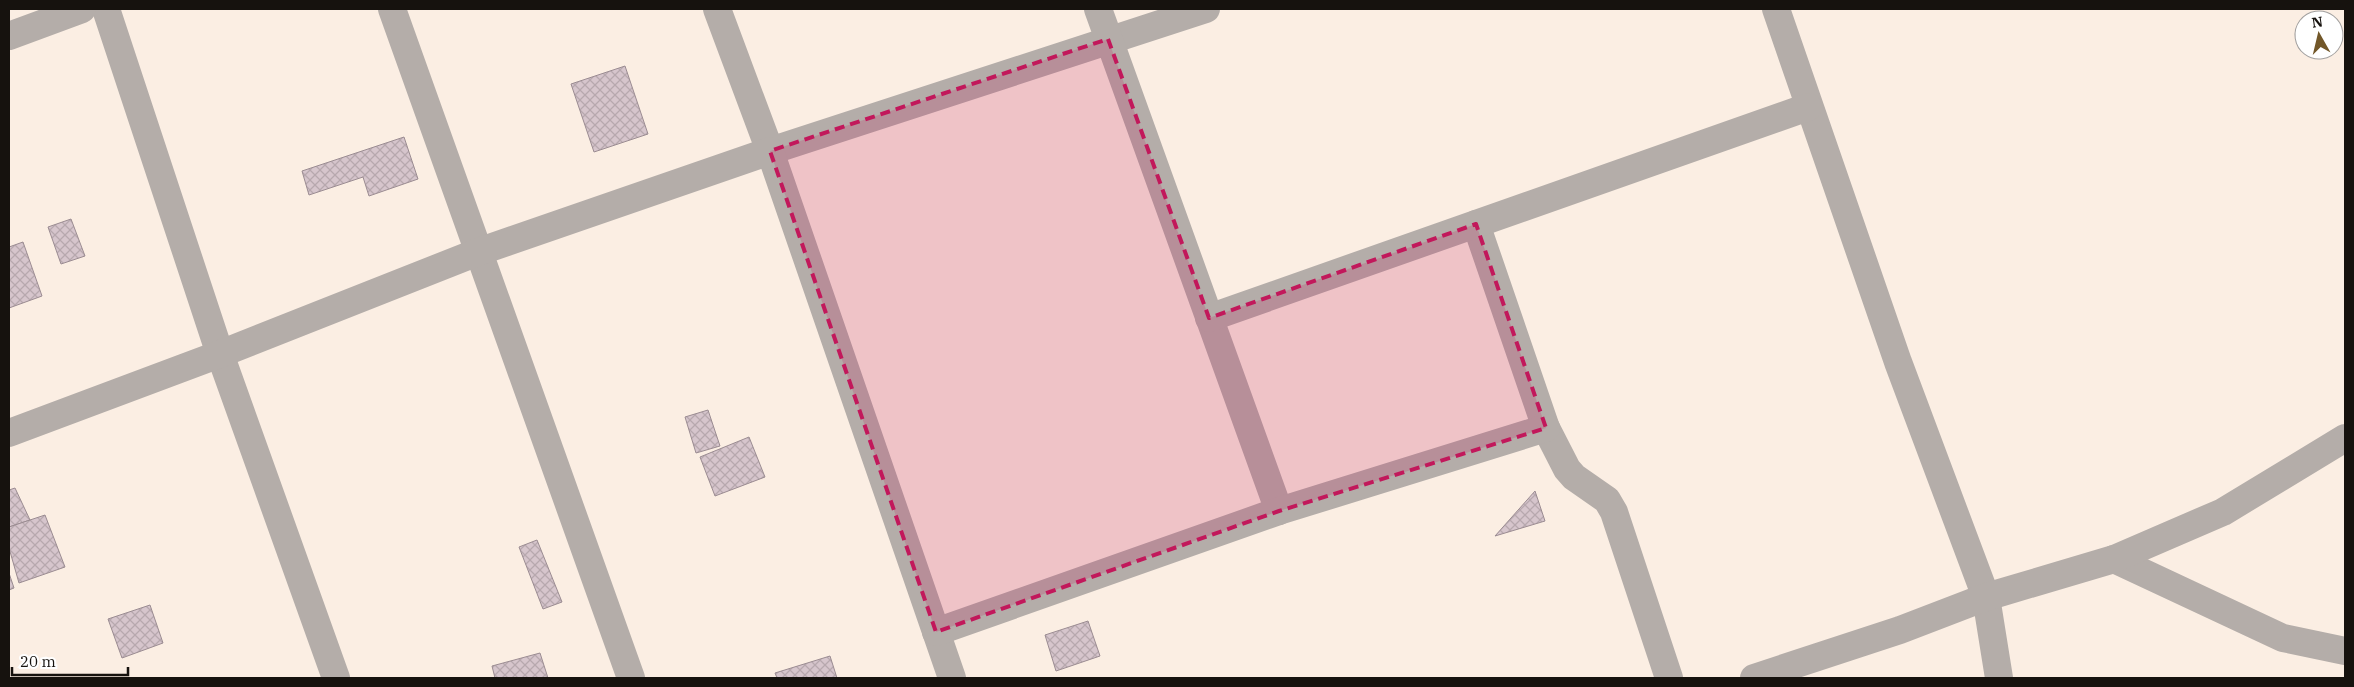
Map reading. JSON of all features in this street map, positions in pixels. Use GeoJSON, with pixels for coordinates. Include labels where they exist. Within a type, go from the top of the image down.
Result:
{"type":"FeatureCollection","features":[{"type":"Feature","properties":{"kind":"street"},"geometry":{"type":"LineString","coordinates":[[9,36],[82,9]]}},
{"type":"Feature","properties":{"kind":"street"},"geometry":{"type":"LineString","coordinates":[[106,9],[220,354],[336,678]]}},
{"type":"Feature","properties":{"kind":"street"},"geometry":{"type":"LineString","coordinates":[[392,9],[631,678]]}},
{"type":"Feature","properties":{"kind":"street"},"geometry":{"type":"LineString","coordinates":[[717,9],[770,151],[952,678]]}},
{"type":"Feature","properties":{"kind":"street"},"geometry":{"type":"LineString","coordinates":[[1098,9],[1279,511]]}},
{"type":"Feature","properties":{"kind":"street"},"geometry":{"type":"LineString","coordinates":[[9,433],[220,354],[478,252],[770,151],[1108,39],[1206,9]]}},
{"type":"Feature","properties":{"kind":"street"},"geometry":{"type":"LineString","coordinates":[[1776,9],[1808,107],[1898,362],[1986,597],[2000,678]]}},
{"type":"Feature","properties":{"kind":"street"},"geometry":{"type":"LineString","coordinates":[[1209,318],[1808,107]]}},
{"type":"Feature","properties":{"kind":"street"},"geometry":{"type":"LineString","coordinates":[[1476,224],[1546,428],[1567,469],[1574,477],[1607,500],[1614,512],[1669,678]]}},
{"type":"Feature","properties":{"kind":"street"},"geometry":{"type":"LineString","coordinates":[[936,632],[1279,511],[1546,428]]}},
{"type":"Feature","properties":{"kind":"street"},"geometry":{"type":"LineString","coordinates":[[1754,678],[1900,630],[1986,597],[2114,559],[2222,512],[2345,438]]}},
{"type":"Feature","properties":{"kind":"street"},"geometry":{"type":"LineString","coordinates":[[2114,559],[2283,638],[2345,651]]}},
{"type":"Feature","properties":{"kind":"highlighted area"},"geometry":{"type":"Polygon","coordinates":[[[1108,39],[1209,318],[1476,224],[1546,428],[1279,511],[936,632],[770,151],[1108,39]]]}},
{"type":"Feature","properties":{"kind":"building"},"geometry":{"type":"Polygon","coordinates":[[[625,66],[648,134],[594,152],[571,84],[625,66]]]}},
{"type":"Feature","properties":{"kind":"building"},"geometry":{"type":"Polygon","coordinates":[[[404,137],[418,179],[369,196],[363,177],[309,195],[302,171],[404,137]]]}},
{"type":"Feature","properties":{"kind":"building"},"geometry":{"type":"Polygon","coordinates":[[[71,219],[85,256],[61,264],[48,227],[71,219]]]}},
{"type":"Feature","properties":{"kind":"building"},"geometry":{"type":"Polygon","coordinates":[[[23,242],[42,296],[9,308],[9,247],[23,242]]]}},
{"type":"Feature","properties":{"kind":"building"},"geometry":{"type":"Polygon","coordinates":[[[708,410],[720,446],[696,453],[685,417],[708,410]]]}},
{"type":"Feature","properties":{"kind":"building"},"geometry":{"type":"Polygon","coordinates":[[[749,437],[765,477],[715,496],[700,457],[749,437]]]}},
{"type":"Feature","properties":{"kind":"building"},"geometry":{"type":"Polygon","coordinates":[[[15,488],[30,520],[9,527],[9,490],[15,488]]]}},
{"type":"Feature","properties":{"kind":"building"},"geometry":{"type":"Polygon","coordinates":[[[1535,491],[1545,521],[1495,536],[1535,491]]]}},
{"type":"Feature","properties":{"kind":"building"},"geometry":{"type":"Polygon","coordinates":[[[45,515],[65,567],[19,583],[9,548],[9,527],[45,515]]]}},
{"type":"Feature","properties":{"kind":"building"},"geometry":{"type":"Polygon","coordinates":[[[537,540],[562,602],[543,609],[519,547],[537,540]]]}},
{"type":"Feature","properties":{"kind":"building"},"geometry":{"type":"Polygon","coordinates":[[[9,573],[14,588],[9,590],[9,573]]]}},
{"type":"Feature","properties":{"kind":"building"},"geometry":{"type":"Polygon","coordinates":[[[150,605],[163,643],[122,658],[108,619],[150,605]]]}},
{"type":"Feature","properties":{"kind":"building"},"geometry":{"type":"Polygon","coordinates":[[[1088,621],[1100,656],[1056,671],[1045,635],[1088,621]]]}},
{"type":"Feature","properties":{"kind":"building"},"geometry":{"type":"Polygon","coordinates":[[[540,653],[548,678],[495,678],[492,666],[540,653]]]}},
{"type":"Feature","properties":{"kind":"building"},"geometry":{"type":"Polygon","coordinates":[[[830,656],[837,678],[777,678],[775,673],[830,656]]]}}]}
